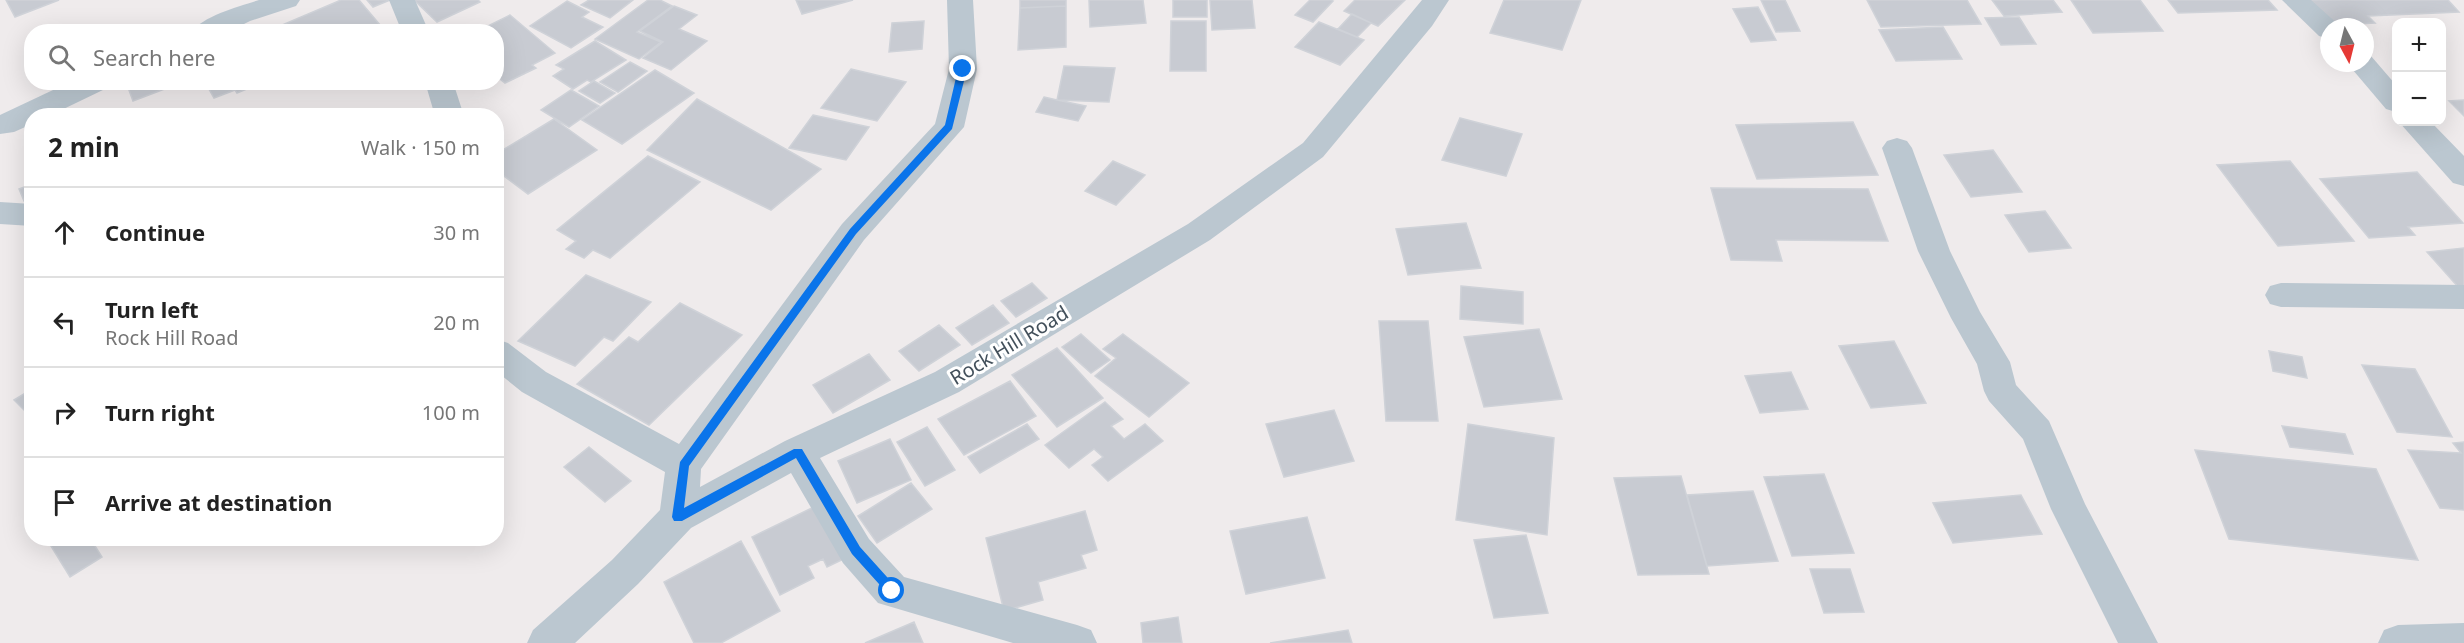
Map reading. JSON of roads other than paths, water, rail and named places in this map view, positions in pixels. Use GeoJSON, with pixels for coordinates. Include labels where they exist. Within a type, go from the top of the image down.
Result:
{"type":"FeatureCollection","features":[{"type":"Feature","properties":{"kind":"street"},"geometry":{"type":"LineString","coordinates":[[221,24],[240,15],[287,0]]}},
{"type":"Feature","properties":{"kind":"street"},"geometry":{"type":"LineString","coordinates":[[402,0],[412,24]]}},
{"type":"Feature","properties":{"kind":"street"},"geometry":{"type":"LineString","coordinates":[[678,517],[684,465],[853,232],[949,126],[963,69],[960,0]]}},
{"type":"Feature","properties":{"kind":"street","name":"Rock Hill Road"},"geometry":{"type":"LineString","coordinates":[[547,643],[626,572],[678,517],[798,452],[947,382],[1199,232],[1313,150],[1422,20],[1436,0]]}},
{"type":"Feature","properties":{"kind":"street"},"geometry":{"type":"LineString","coordinates":[[2295,0],[2320,22]]}},
{"type":"Feature","properties":{"kind":"street"},"geometry":{"type":"LineString","coordinates":[[2369,72],[2392,97]]}},
{"type":"Feature","properties":{"kind":"street"},"geometry":{"type":"LineString","coordinates":[[32,108],[76,90]]}},
{"type":"Feature","properties":{"kind":"street"},"geometry":{"type":"LineString","coordinates":[[443,90],[449,108]]}},
{"type":"Feature","properties":{"kind":"street"},"geometry":{"type":"LineString","coordinates":[[1,121],[24,111]]}},
{"type":"Feature","properties":{"kind":"street"},"geometry":{"type":"LineString","coordinates":[[2418,126],[2464,175]]}},
{"type":"Feature","properties":{"kind":"street"},"geometry":{"type":"LineString","coordinates":[[1896,148],[1934,251],[1967,318],[1993,362],[2001,391],[2037,431],[2069,509],[2138,643]]}},
{"type":"Feature","properties":{"kind":"street"},"geometry":{"type":"LineString","coordinates":[[0,213],[24,214]]}},
{"type":"Feature","properties":{"kind":"street"},"geometry":{"type":"LineString","coordinates":[[2281,295],[2464,297]]}},
{"type":"Feature","properties":{"kind":"street"},"geometry":{"type":"LineString","coordinates":[[504,358],[534,382],[684,465]]}},
{"type":"Feature","properties":{"kind":"street"},"geometry":{"type":"LineString","coordinates":[[798,452],[856,551],[892,591],[1077,643]]}},
{"type":"Feature","properties":{"kind":"street"},"geometry":{"type":"LineString","coordinates":[[2398,643],[2464,641]]}}]}
